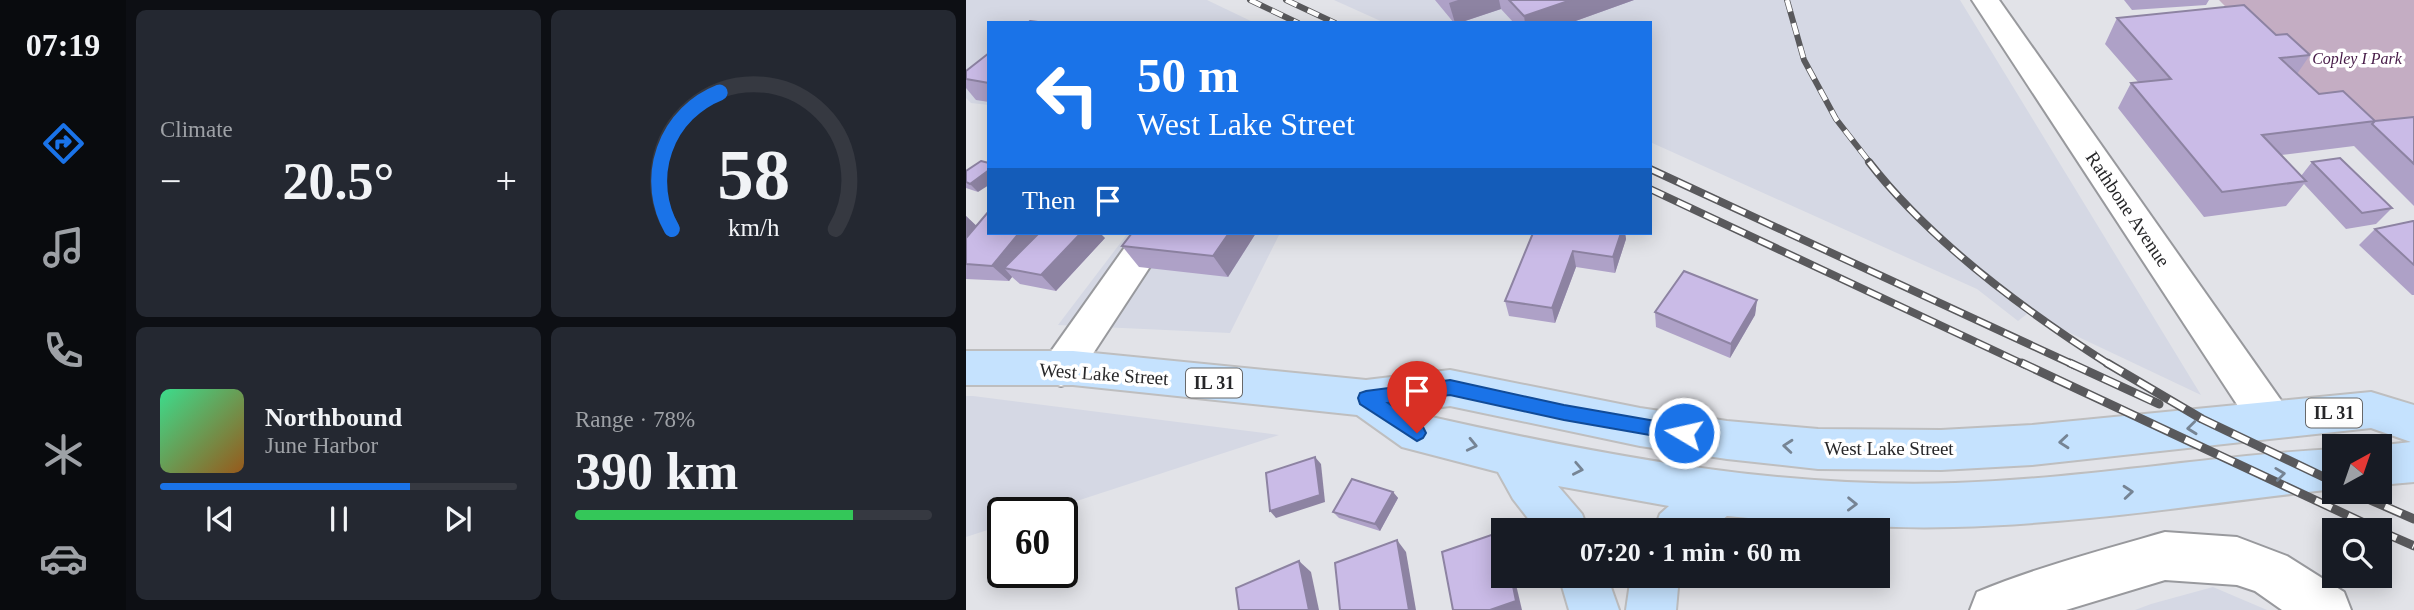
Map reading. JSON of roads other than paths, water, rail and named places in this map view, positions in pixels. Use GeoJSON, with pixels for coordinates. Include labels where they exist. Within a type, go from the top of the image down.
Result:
{"type":"FeatureCollection","features":[{"type":"Feature","properties":{"kind":"main road","name":"West Lake Street"},"geometry":{"type":"LineString","coordinates":[[966,368],[1061,369],[1366,398],[1450,388],[1640,427],[1727,440],[1818,449],[1941,450],[2032,445],[2371,410],[2414,424]]}},
{"type":"Feature","properties":{"kind":"main road","name":"West Lake Street"},"geometry":{"type":"LineString","coordinates":[[1366,398],[1417,433],[1627,479],[1721,494],[1820,503],[1954,505],[2150,490],[2322,470]]}},
{"type":"Feature","properties":{"kind":"main road"},"geometry":{"type":"LineString","coordinates":[[1512,454],[1529,484],[1556,518]]}},
{"type":"Feature","properties":{"kind":"main road"},"geometry":{"type":"LineString","coordinates":[[2392,464],[2414,462]]}},
{"type":"Feature","properties":{"kind":"main road"},"geometry":{"type":"LineString","coordinates":[[1690,518],[1721,494]]}},
{"type":"Feature","properties":{"kind":"main road"},"geometry":{"type":"LineString","coordinates":[[1587,588],[1594,610]]}},
{"type":"Feature","properties":{"kind":"main road"},"geometry":{"type":"LineString","coordinates":[[1651,610],[1653,588]]}},
{"type":"Feature","properties":{"kind":"street","name":"Rathbone Avenue"},"geometry":{"type":"LineString","coordinates":[[1985,0],[2270,419]]}},
{"type":"Feature","properties":{"kind":"street"},"geometry":{"type":"LineString","coordinates":[[1061,369],[1153,235]]}},
{"type":"Feature","properties":{"kind":"street"},"geometry":{"type":"LineString","coordinates":[[1995,610],[2088,578],[2165,556],[2237,561],[2270,573],[2326,610]]}},
{"type":"Feature","properties":{"kind":"railway"},"geometry":{"type":"LineString","coordinates":[[1250,0],[1294,21]]}},
{"type":"Feature","properties":{"kind":"railway"},"geometry":{"type":"LineString","coordinates":[[1286,0],[1331,21]]}},
{"type":"Feature","properties":{"kind":"railway"},"geometry":{"type":"LineString","coordinates":[[1787,0],[1804,60],[1836,119],[1871,164]]}},
{"type":"Feature","properties":{"kind":"railway"},"geometry":{"type":"LineString","coordinates":[[1869,162],[1921,220],[1950,247],[2045,322],[2110,365]]}},
{"type":"Feature","properties":{"kind":"railway"},"geometry":{"type":"LineString","coordinates":[[1652,170],[2074,365]]}},
{"type":"Feature","properties":{"kind":"railway"},"geometry":{"type":"LineString","coordinates":[[1652,190],[2025,365]]}},
{"type":"Feature","properties":{"kind":"railway"},"geometry":{"type":"LineString","coordinates":[[2022,363],[2353,518]]}},
{"type":"Feature","properties":{"kind":"railway"},"geometry":{"type":"LineString","coordinates":[[2070,363],[2159,404]]}},
{"type":"Feature","properties":{"kind":"railway"},"geometry":{"type":"LineString","coordinates":[[2107,363],[2202,419],[2322,476]]}},
{"type":"Feature","properties":{"kind":"railway"},"geometry":{"type":"LineString","coordinates":[[2380,504],[2414,519]]}},
{"type":"Feature","properties":{"kind":"railway"},"geometry":{"type":"LineString","coordinates":[[2392,536],[2414,546]]}},
{"type":"Feature","properties":{"kind":"park label","name":"Copley I Park"},"geometry":{"type":"Point","coordinates":[2357,58]}}]}
